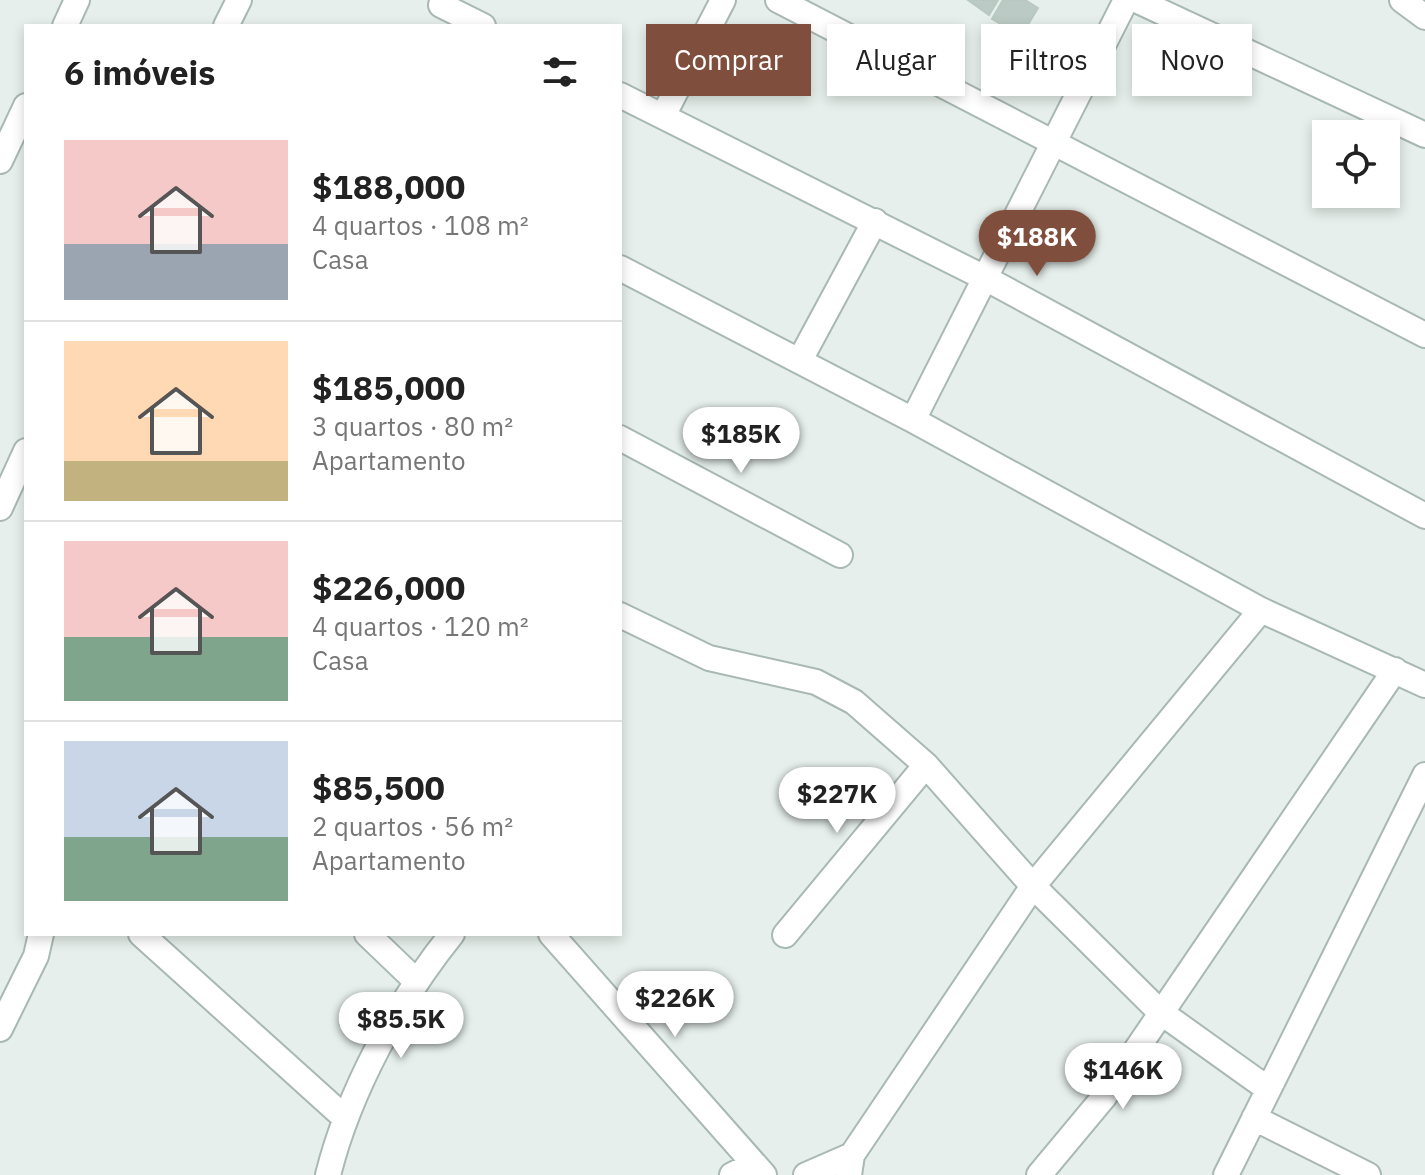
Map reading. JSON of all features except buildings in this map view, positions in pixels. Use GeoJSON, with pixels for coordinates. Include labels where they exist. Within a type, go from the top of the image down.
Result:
{"type":"FeatureCollection","features":[{"type":"Feature","properties":{"kind":"street"},"geometry":{"type":"LineString","coordinates":[[66,24],[77,0]]}},
{"type":"Feature","properties":{"kind":"street"},"geometry":{"type":"LineString","coordinates":[[227,24],[239,0]]}},
{"type":"Feature","properties":{"kind":"street"},"geometry":{"type":"LineString","coordinates":[[663,116],[723,0]]}},
{"type":"Feature","properties":{"kind":"street"},"geometry":{"type":"LineString","coordinates":[[778,0],[1425,335]]}},
{"type":"Feature","properties":{"kind":"street"},"geometry":{"type":"LineString","coordinates":[[913,420],[1126,0]]}},
{"type":"Feature","properties":{"kind":"street"},"geometry":{"type":"LineString","coordinates":[[1136,0],[1425,135]]}},
{"type":"Feature","properties":{"kind":"street"},"geometry":{"type":"LineString","coordinates":[[1402,0],[1425,17]]}},
{"type":"Feature","properties":{"kind":"street"},"geometry":{"type":"LineString","coordinates":[[438,10],[477,24]]}},
{"type":"Feature","properties":{"kind":"street"},"geometry":{"type":"LineString","coordinates":[[622,96],[983,277],[1425,516]]}},
{"type":"Feature","properties":{"kind":"street"},"geometry":{"type":"LineString","coordinates":[[0,161],[17,118]]}},
{"type":"Feature","properties":{"kind":"street"},"geometry":{"type":"LineString","coordinates":[[800,360],[875,221]]}},
{"type":"Feature","properties":{"kind":"street"},"geometry":{"type":"LineString","coordinates":[[622,269],[913,420],[1261,610],[1425,685]]}},
{"type":"Feature","properties":{"kind":"street"},"geometry":{"type":"LineString","coordinates":[[622,439],[840,555]]}},
{"type":"Feature","properties":{"kind":"street"},"geometry":{"type":"LineString","coordinates":[[0,508],[24,455]]}},
{"type":"Feature","properties":{"kind":"street"},"geometry":{"type":"LineString","coordinates":[[806,1175],[850,1165],[1033,886],[1261,610]]}},
{"type":"Feature","properties":{"kind":"street"},"geometry":{"type":"LineString","coordinates":[[622,616],[709,658],[816,682],[854,702],[926,765],[1033,886],[1159,1011],[1268,1089]]}},
{"type":"Feature","properties":{"kind":"street"},"geometry":{"type":"LineString","coordinates":[[1039,1175],[1104,1097],[1159,1011],[1395,670]]}},
{"type":"Feature","properties":{"kind":"street"},"geometry":{"type":"LineString","coordinates":[[785,935],[926,765]]}},
{"type":"Feature","properties":{"kind":"street"},"geometry":{"type":"LineString","coordinates":[[1226,1175],[1423,783]]}},
{"type":"Feature","properties":{"kind":"street"},"geometry":{"type":"LineString","coordinates":[[0,1029],[36,956],[41,936]]}},
{"type":"Feature","properties":{"kind":"street"},"geometry":{"type":"LineString","coordinates":[[143,936],[345,1118]]}},
{"type":"Feature","properties":{"kind":"street"},"geometry":{"type":"LineString","coordinates":[[369,936],[415,980]]}},
{"type":"Feature","properties":{"kind":"street"},"geometry":{"type":"LineString","coordinates":[[328,1175],[345,1118],[415,980],[450,936]]}},
{"type":"Feature","properties":{"kind":"street"},"geometry":{"type":"LineString","coordinates":[[553,936],[750,1171]]}},
{"type":"Feature","properties":{"kind":"street"},"geometry":{"type":"LineString","coordinates":[[1254,1118],[1368,1175]]}}]}
